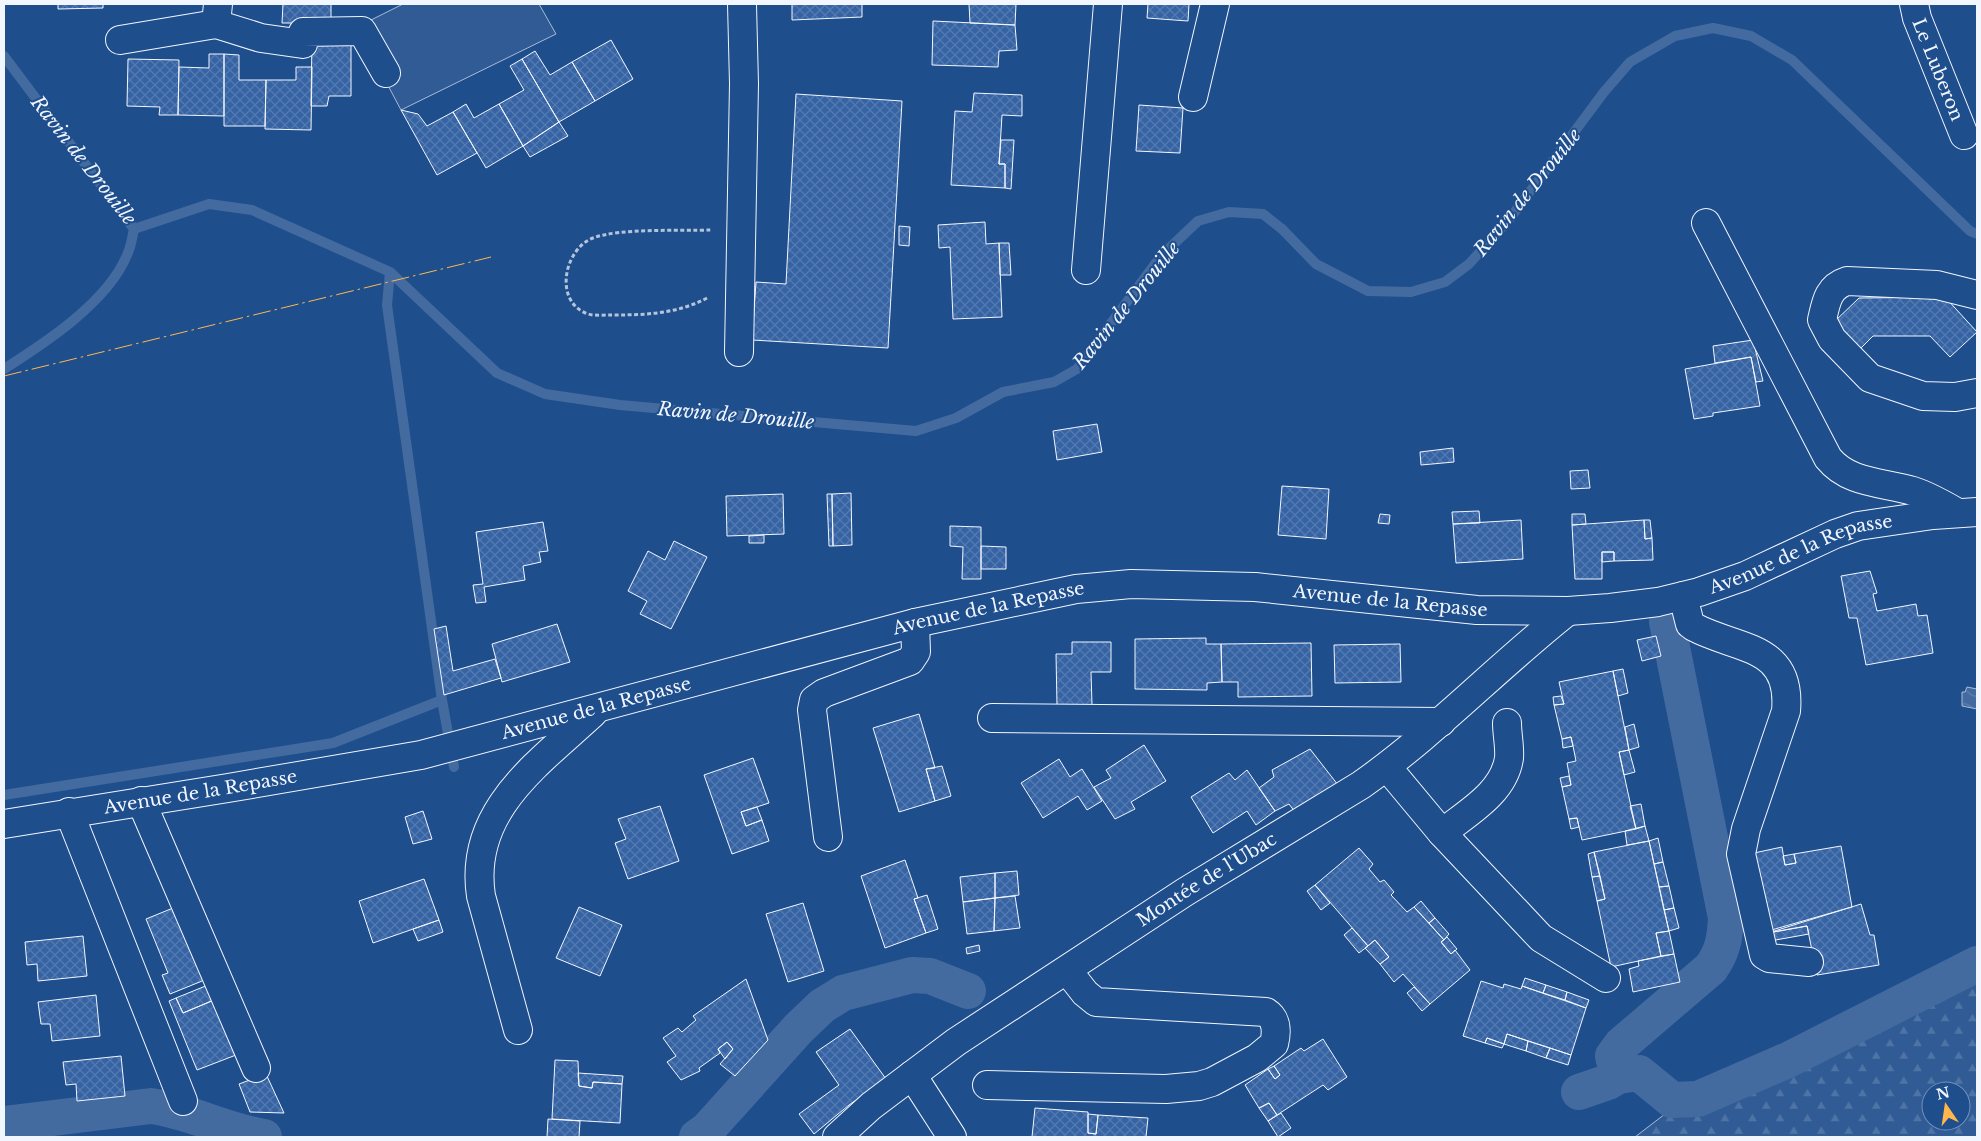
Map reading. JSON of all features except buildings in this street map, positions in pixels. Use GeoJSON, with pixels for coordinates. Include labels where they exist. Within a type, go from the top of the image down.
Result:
{"type":"FeatureCollection","features":[{"type":"Feature","properties":{"kind":"street"},"geometry":{"type":"LineString","coordinates":[[739,352],[742,4]]}},
{"type":"Feature","properties":{"kind":"street"},"geometry":{"type":"LineString","coordinates":[[1086,270],[1108,4]]}},
{"type":"Feature","properties":{"kind":"street"},"geometry":{"type":"LineString","coordinates":[[1193,96],[1215,4]]}},
{"type":"Feature","properties":{"kind":"street","name":"Le Luberon"},"geometry":{"type":"LineString","coordinates":[[1914,4],[1917,18],[1964,135]]}},
{"type":"Feature","properties":{"kind":"street"},"geometry":{"type":"LineString","coordinates":[[120,40],[217,14],[260,38],[303,44],[303,32],[362,30],[386,73]]}},
{"type":"Feature","properties":{"kind":"street"},"geometry":{"type":"LineString","coordinates":[[1706,223],[1775,358],[1834,466],[1850,476],[1919,493],[1968,512]]}},
{"type":"Feature","properties":{"kind":"street"},"geometry":{"type":"LineString","coordinates":[[1977,295],[1938,285],[1848,281],[1835,286],[1830,291],[1822,320],[1832,339],[1870,378],[1923,396],[1955,398],[1977,394]]}},
{"type":"Feature","properties":{"kind":"street","name":"Avenue de la Repasse"},"geometry":{"type":"LineString","coordinates":[[4,824],[421,755],[915,623],[1011,601],[1076,589],[1132,584],[1255,587],[1477,610],[1568,611],[1658,602],[1683,596],[1745,576],[1835,534],[1858,526],[1968,512]]}},
{"type":"Feature","properties":{"kind":"street"},"geometry":{"type":"LineString","coordinates":[[1683,596],[1690,624],[1759,652],[1776,665],[1784,682],[1787,700],[1783,723],[1746,829],[1742,863],[1764,955],[1769,958],[1809,962]]}},
{"type":"Feature","properties":{"kind":"street","name":"Montée de l'Ubac"},"geometry":{"type":"LineString","coordinates":[[837,1137],[871,1106],[956,1042],[1170,901],[1353,790],[1387,767],[1568,611]]}},
{"type":"Feature","properties":{"kind":"street"},"geometry":{"type":"LineString","coordinates":[[828,837],[812,710],[814,700],[824,693],[910,661],[916,652],[915,623]]}},
{"type":"Feature","properties":{"kind":"street"},"geometry":{"type":"LineString","coordinates":[[518,1030],[481,896],[478,869],[480,855],[490,824],[500,806],[546,756],[597,709]]}},
{"type":"Feature","properties":{"kind":"street"},"geometry":{"type":"LineString","coordinates":[[992,718],[1441,722]]}},
{"type":"Feature","properties":{"kind":"street"},"geometry":{"type":"LineString","coordinates":[[1442,833],[1494,791],[1502,780],[1509,755],[1507,723]]}},
{"type":"Feature","properties":{"kind":"street"},"geometry":{"type":"LineString","coordinates":[[1387,767],[1442,833],[1541,938],[1606,978]]}},
{"type":"Feature","properties":{"kind":"street"},"geometry":{"type":"LineString","coordinates":[[141,801],[256,1068]]}},
{"type":"Feature","properties":{"kind":"street"},"geometry":{"type":"LineString","coordinates":[[68,812],[183,1101]]}},
{"type":"Feature","properties":{"kind":"street"},"geometry":{"type":"LineString","coordinates":[[987,1085],[1166,1089],[1199,1086],[1212,1082],[1256,1058],[1274,1044],[1276,1034],[1274,1021],[1266,1012],[1102,1003],[1092,1000],[1067,970]]}},
{"type":"Feature","properties":{"kind":"street"},"geometry":{"type":"LineString","coordinates":[[912,1075],[952,1137]]}},
{"type":"Feature","properties":{"kind":"path"},"geometry":{"type":"LineString","coordinates":[[741,229],[616,233],[598,236],[581,245],[573,254],[566,274],[571,298],[580,309],[588,314],[634,315],[674,311],[694,305],[722,288],[741,268]]}},
{"type":"Feature","properties":{"kind":"green space"},"geometry":{"type":"Polygon","coordinates":[[[1977,948],[1977,1137],[1635,1137],[1678,1104],[1977,948]]]}},
{"type":"Feature","properties":{"kind":"shaded area"},"geometry":{"type":"Polygon","coordinates":[[[403,4],[539,4],[556,34],[401,110],[357,27],[403,4]]]}},
{"type":"Feature","properties":{"kind":"water"},"geometry":{"type":"Polygon","coordinates":[[[1967,687],[1977,689],[1977,709],[1962,706],[1962,692],[1965,692],[1967,687]]]}},
{"type":"Feature","properties":{"kind":"waterway","name":"Ravin de Drouille"},"geometry":{"type":"LineString","coordinates":[[4,56],[134,229],[209,204],[252,210],[390,272],[497,373],[545,394],[620,405],[916,431],[956,418],[1003,392],[1054,382],[1077,369],[1161,256],[1198,221],[1229,212],[1263,214],[1282,229],[1316,264],[1368,291],[1411,292],[1445,282],[1469,264],[1508,221],[1604,92],[1630,62],[1675,36],[1713,28],[1751,36],[1792,60],[1970,231],[1977,234]]}},
{"type":"Feature","properties":{"kind":"waterway"},"geometry":{"type":"LineString","coordinates":[[4,369],[74,320],[106,289],[127,255],[134,229]]}},
{"type":"Feature","properties":{"kind":"waterway"},"geometry":{"type":"LineString","coordinates":[[390,272],[387,305],[442,700],[454,767]]}},
{"type":"Feature","properties":{"kind":"waterway"},"geometry":{"type":"LineString","coordinates":[[1667,622],[1726,918],[1725,932],[1721,950],[1711,968],[1621,1045],[1613,1056],[1618,1076],[1639,1073],[1672,1100],[1698,1099],[1788,1060],[1977,964]]}},
{"type":"Feature","properties":{"kind":"waterway"},"geometry":{"type":"LineString","coordinates":[[4,795],[333,743],[442,700]]}},
{"type":"Feature","properties":{"kind":"waterway"},"geometry":{"type":"LineString","coordinates":[[697,1137],[707,1130],[798,1029],[822,1006],[843,993],[912,975],[930,976],[968,991]]}},
{"type":"Feature","properties":{"kind":"waterway"},"geometry":{"type":"LineString","coordinates":[[1579,1092],[1608,1082],[1618,1076]]}},
{"type":"Feature","properties":{"kind":"waterway"},"geometry":{"type":"LineString","coordinates":[[4,1124],[151,1106],[180,1112],[235,1130],[264,1137]]}},
{"type":"Feature","properties":{"kind":"power"},"geometry":{"type":"LineString","coordinates":[[4,376],[491,257]]}}]}
